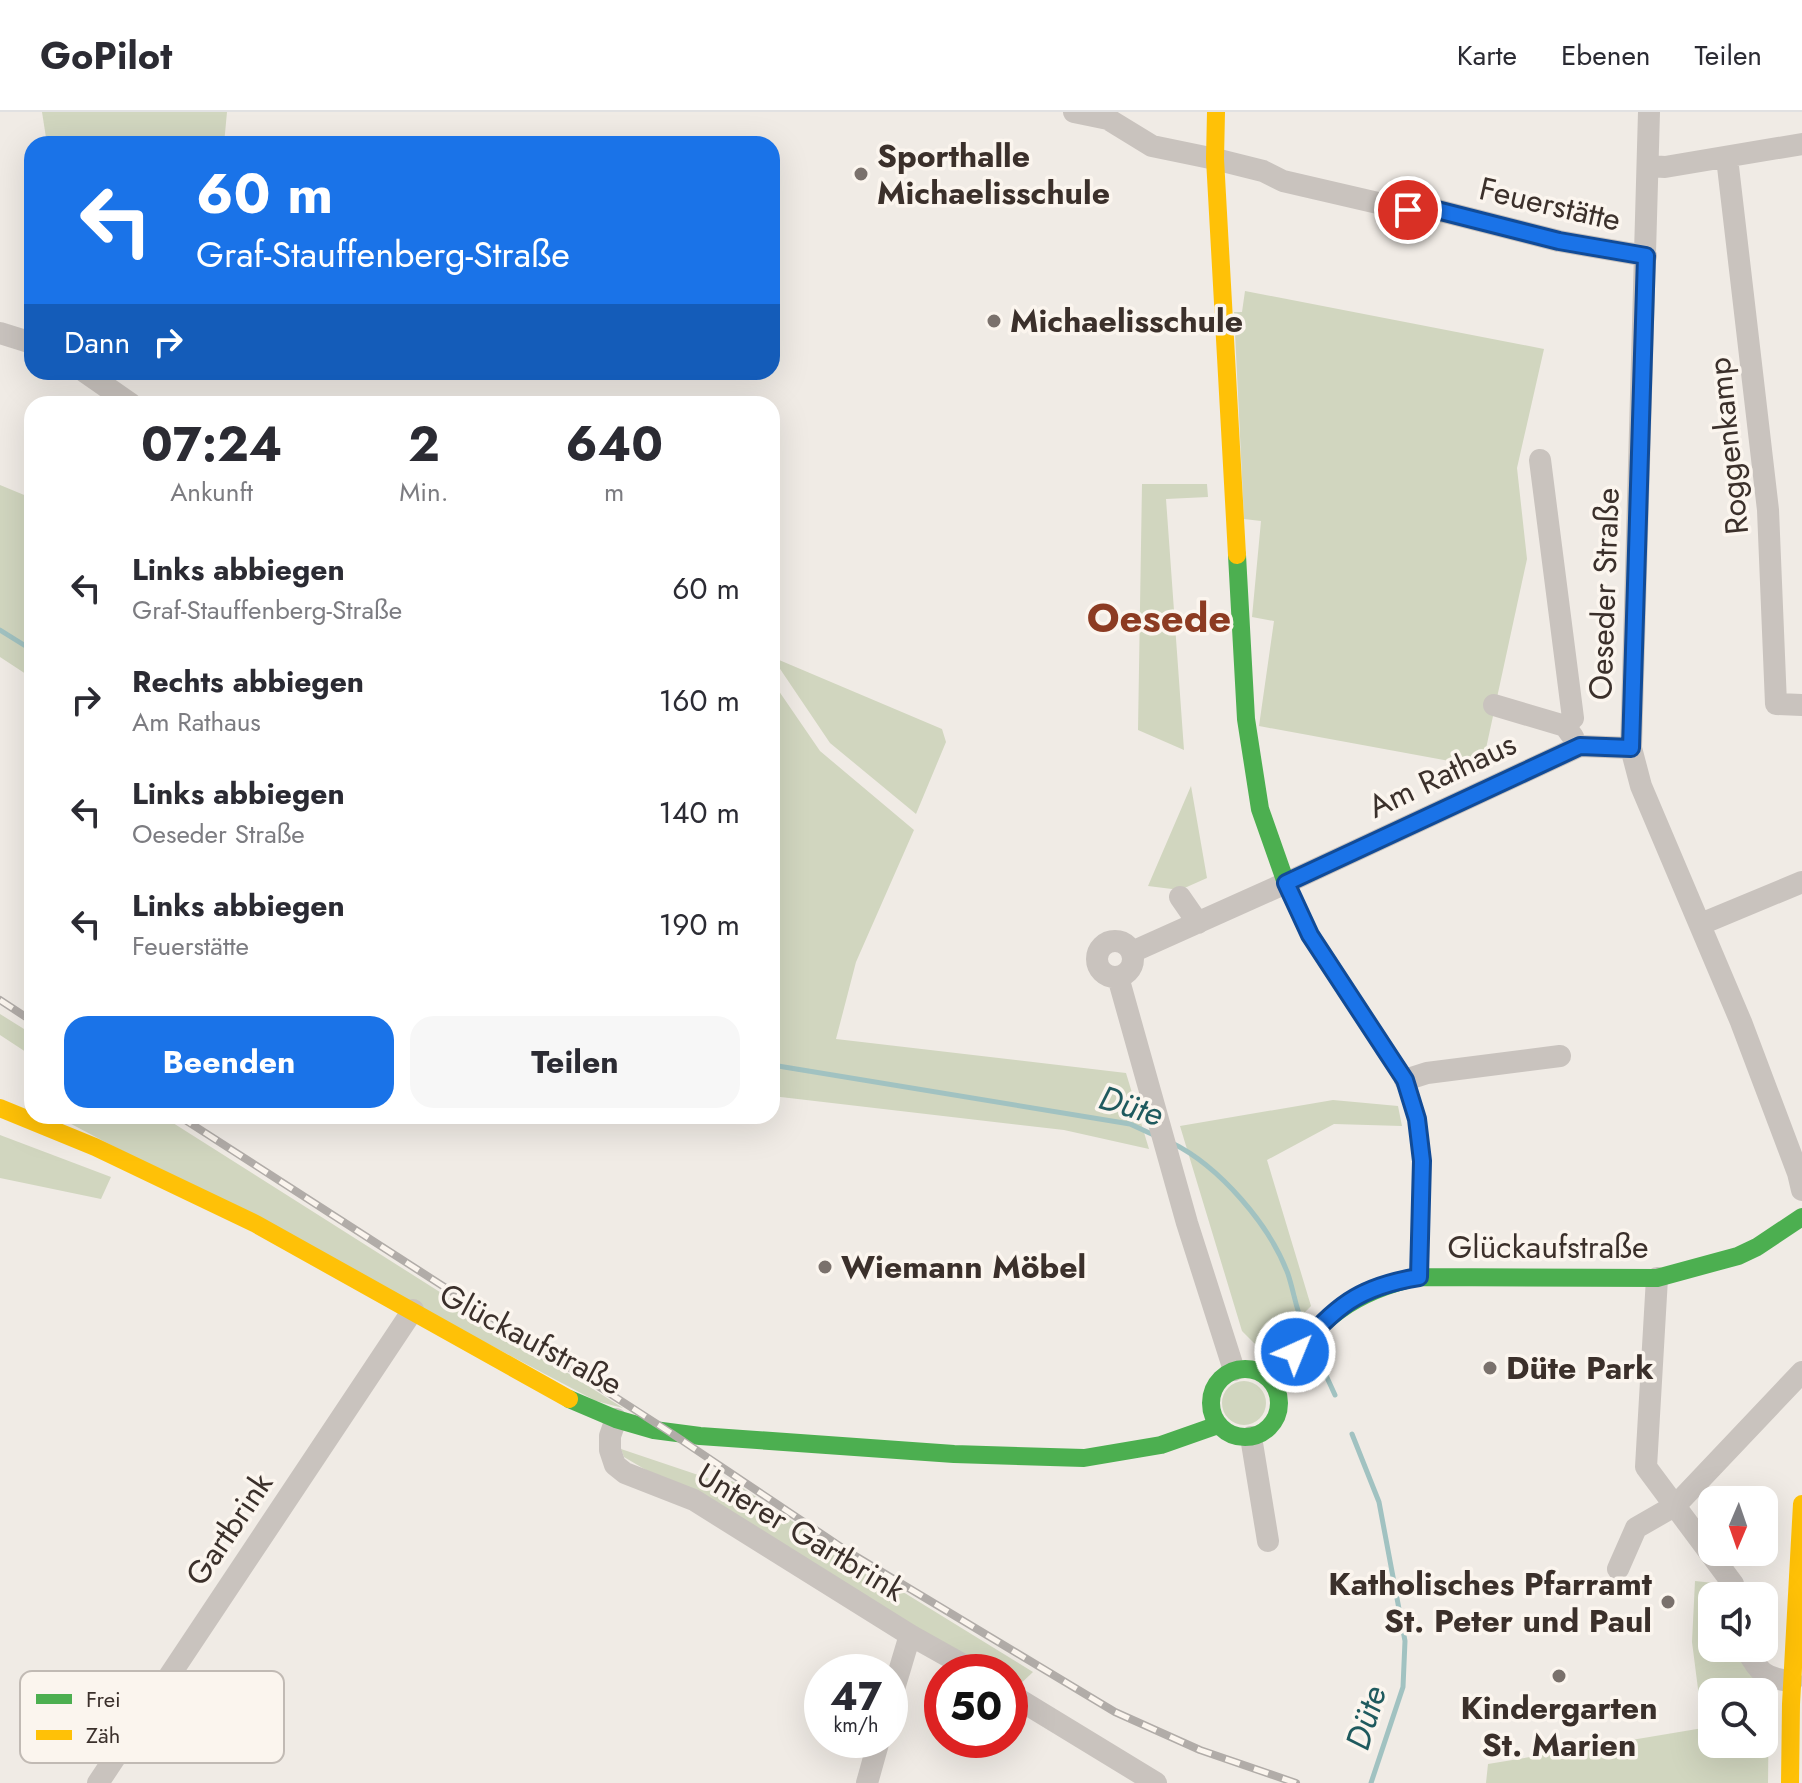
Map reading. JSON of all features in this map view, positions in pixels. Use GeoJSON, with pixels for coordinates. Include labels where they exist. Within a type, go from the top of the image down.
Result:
{"type":"FeatureCollection","features":[{"type":"Feature","properties":{"kind":"main road"},"geometry":{"type":"LineString","coordinates":[[1216,112],[1215,159],[1246,719],[1260,809],[1286,883],[1310,935],[1405,1080],[1417,1119],[1422,1161],[1419,1277]]}},
{"type":"Feature","properties":{"kind":"main road","name":"Glückaufstraße"},"geometry":{"type":"LineString","coordinates":[[0,1108],[24,1118]]}},
{"type":"Feature","properties":{"kind":"main road","name":"Glückaufstraße"},"geometry":{"type":"LineString","coordinates":[[39,1124],[95,1147],[256,1224],[573,1401],[616,1419],[654,1430],[954,1454],[1084,1458],[1161,1445],[1218,1425]]}},
{"type":"Feature","properties":{"kind":"main road","name":"Glückaufstraße"},"geometry":{"type":"LineString","coordinates":[[1269,1379],[1343,1303],[1389,1282],[1419,1277],[1657,1278],[1738,1256],[1802,1217]]}},
{"type":"Feature","properties":{"kind":"main road"},"geometry":{"type":"LineString","coordinates":[[1234,1370],[1253,1370],[1269,1379],[1279,1397],[1279,1408],[1270,1427],[1251,1437],[1233,1436],[1218,1425],[1210,1404],[1216,1383],[1234,1370]]}},
{"type":"Feature","properties":{"kind":"main road"},"geometry":{"type":"LineString","coordinates":[[1790,1783],[1802,1504]]}},
{"type":"Feature","properties":{"kind":"street","name":"Feuerstätte"},"geometry":{"type":"LineString","coordinates":[[1074,112],[1108,119],[1152,146],[1263,171],[1283,181],[1408,210],[1425,207],[1559,241],[1646,256]]}},
{"type":"Feature","properties":{"kind":"street","name":"Oeseder Straße"},"geometry":{"type":"LineString","coordinates":[[1649,112],[1631,748],[1641,786],[1761,1070],[1802,1190]]}},
{"type":"Feature","properties":{"kind":"street"},"geometry":{"type":"LineString","coordinates":[[1648,166],[1665,167],[1802,144]]}},
{"type":"Feature","properties":{"kind":"street","name":"Roggenkamp"},"geometry":{"type":"LineString","coordinates":[[1727,158],[1767,496],[1776,704],[1802,705]]}},
{"type":"Feature","properties":{"kind":"street"},"geometry":{"type":"LineString","coordinates":[[0,333],[24,340]]}},
{"type":"Feature","properties":{"kind":"street"},"geometry":{"type":"LineString","coordinates":[[96,380],[120,396]]}},
{"type":"Feature","properties":{"kind":"street"},"geometry":{"type":"LineString","coordinates":[[1540,460],[1573,718],[1565,726]]}},
{"type":"Feature","properties":{"kind":"street"},"geometry":{"type":"LineString","coordinates":[[1494,705],[1565,726],[1580,746]]}},
{"type":"Feature","properties":{"kind":"street","name":"Am Rathaus"},"geometry":{"type":"LineString","coordinates":[[1132,952],[1580,746],[1631,748]]}},
{"type":"Feature","properties":{"kind":"street"},"geometry":{"type":"LineString","coordinates":[[1701,924],[1802,882]]}},
{"type":"Feature","properties":{"kind":"street"},"geometry":{"type":"LineString","coordinates":[[1180,897],[1198,923]]}},
{"type":"Feature","properties":{"kind":"street"},"geometry":{"type":"LineString","coordinates":[[1112,941],[1124,943],[1132,952],[1131,968],[1118,977],[1101,971],[1097,959],[1102,947],[1112,941]]}},
{"type":"Feature","properties":{"kind":"street"},"geometry":{"type":"LineString","coordinates":[[1118,977],[1173,1174],[1234,1370]]}},
{"type":"Feature","properties":{"kind":"street"},"geometry":{"type":"LineString","coordinates":[[1405,1080],[1427,1073],[1560,1056]]}},
{"type":"Feature","properties":{"kind":"street"},"geometry":{"type":"LineString","coordinates":[[1657,1278],[1646,1467],[1732,1582]]}},
{"type":"Feature","properties":{"kind":"street","name":"Gartbrink"},"geometry":{"type":"LineString","coordinates":[[173,1671],[413,1310]]}},
{"type":"Feature","properties":{"kind":"street"},"geometry":{"type":"LineString","coordinates":[[1618,1569],[1636,1528],[1676,1505],[1802,1372]]}},
{"type":"Feature","properties":{"kind":"street","name":"Unterer Gartbrink"},"geometry":{"type":"LineString","coordinates":[[616,1419],[610,1436],[610,1450],[615,1465],[625,1473],[694,1500],[944,1654]]}},
{"type":"Feature","properties":{"kind":"street"},"geometry":{"type":"LineString","coordinates":[[1251,1437],[1268,1541]]}},
{"type":"Feature","properties":{"kind":"street","name":"Unterer Gartbrink"},"geometry":{"type":"LineString","coordinates":[[904,1654],[910,1635]]}},
{"type":"Feature","properties":{"kind":"street"},"geometry":{"type":"LineString","coordinates":[[1755,1662],[1763,1674],[1774,1680],[1792,1681]]}},
{"type":"Feature","properties":{"kind":"street"},"geometry":{"type":"LineString","coordinates":[[1028,1705],[1156,1783]]}},
{"type":"Feature","properties":{"kind":"street"},"geometry":{"type":"LineString","coordinates":[[867,1783],[874,1758]]}},
{"type":"Feature","properties":{"kind":"street","name":"Gartbrink"},"geometry":{"type":"LineString","coordinates":[[98,1783],[111,1763]]}},
{"type":"Feature","properties":{"kind":"green space"},"geometry":{"type":"Polygon","coordinates":[[[42,112],[227,112],[225,136],[46,136],[42,112]]]}},
{"type":"Feature","properties":{"kind":"green space"},"geometry":{"type":"Polygon","coordinates":[[[1245,291],[1544,349],[1517,468],[1527,559],[1482,767],[1259,726],[1274,621],[1252,617],[1261,521],[1244,519],[1234,312],[1242,312],[1245,291]]]}},
{"type":"Feature","properties":{"kind":"green space"},"geometry":{"type":"Polygon","coordinates":[[[1142,484],[1207,484],[1208,497],[1166,499],[1184,750],[1138,730],[1142,484]]]}},
{"type":"Feature","properties":{"kind":"green space"},"geometry":{"type":"Polygon","coordinates":[[[0,485],[24,495],[24,673],[0,657],[0,485]]]}},
{"type":"Feature","properties":{"kind":"green space"},"geometry":{"type":"Polygon","coordinates":[[[780,660],[942,729],[946,742],[916,814],[830,743],[780,669],[780,660]]]}},
{"type":"Feature","properties":{"kind":"green space"},"geometry":{"type":"Polygon","coordinates":[[[780,693],[820,751],[914,830],[856,962],[836,1039],[1126,1073],[1149,1149],[1064,1130],[780,1097],[780,693]]]}},
{"type":"Feature","properties":{"kind":"green space"},"geometry":{"type":"Polygon","coordinates":[[[1191,786],[1207,878],[1180,890],[1148,886],[1191,786]]]}},
{"type":"Feature","properties":{"kind":"green space"},"geometry":{"type":"Polygon","coordinates":[[[0,1014],[24,1029],[24,1051],[0,1035],[0,1014]]]}},
{"type":"Feature","properties":{"kind":"green space"},"geometry":{"type":"Polygon","coordinates":[[[1333,1100],[1398,1106],[1402,1126],[1334,1124],[1267,1160],[1311,1306],[1271,1347],[1256,1345],[1242,1331],[1180,1126],[1333,1100]]]}},
{"type":"Feature","properties":{"kind":"green space"},"geometry":{"type":"Polygon","coordinates":[[[71,1124],[175,1124],[623,1408],[596,1401],[71,1124]]]}},
{"type":"Feature","properties":{"kind":"green space"},"geometry":{"type":"Polygon","coordinates":[[[0,1135],[111,1177],[101,1199],[0,1178],[0,1135]]]}},
{"type":"Feature","properties":{"kind":"green space"},"geometry":{"type":"Polygon","coordinates":[[[1244,1381],[1259,1388],[1266,1403],[1259,1418],[1244,1425],[1229,1418],[1222,1403],[1229,1388],[1244,1381]]]}},
{"type":"Feature","properties":{"kind":"green space"},"geometry":{"type":"Polygon","coordinates":[[[621,1449],[722,1483],[732,1481],[843,1555],[1004,1654],[958,1654],[624,1457],[621,1449]]]}},
{"type":"Feature","properties":{"kind":"green space"},"geometry":{"type":"Polygon","coordinates":[[[1695,1581],[1704,1582],[1698,1582],[1698,1662],[1748,1662],[1759,1678],[1698,1678],[1698,1689],[1692,1642],[1695,1581]]]}},
{"type":"Feature","properties":{"kind":"green space"},"geometry":{"type":"Polygon","coordinates":[[[1698,1729],[1698,1758],[1768,1758],[1768,1783],[1486,1783],[1488,1764],[1698,1729]]]}},
{"type":"Feature","properties":{"kind":"waterway","name":"Düte"},"geometry":{"type":"LineString","coordinates":[[0,630],[24,645]]}},
{"type":"Feature","properties":{"kind":"waterway","name":"Düte"},"geometry":{"type":"LineString","coordinates":[[780,1066],[1130,1124],[1156,1136]]}},
{"type":"Feature","properties":{"kind":"waterway","name":"Düte"},"geometry":{"type":"LineString","coordinates":[[1172,1143],[1207,1166],[1256,1217],[1280,1255],[1304,1327]]}},
{"type":"Feature","properties":{"kind":"waterway","name":"Düte"},"geometry":{"type":"LineString","coordinates":[[1313,1347],[1335,1395]]}},
{"type":"Feature","properties":{"kind":"waterway","name":"Düte"},"geometry":{"type":"LineString","coordinates":[[1352,1434],[1379,1502],[1405,1641],[1403,1687],[1371,1783]]}},
{"type":"Feature","properties":{"kind":"railway"},"geometry":{"type":"LineString","coordinates":[[0,1000],[24,1016]]}},
{"type":"Feature","properties":{"kind":"railway"},"geometry":{"type":"LineString","coordinates":[[191,1124],[671,1433],[847,1551],[1115,1712],[1200,1750],[1296,1783]]}},
{"type":"Feature","properties":{"kind":"traffic: fast"},"geometry":{"type":"LineString","coordinates":[[1237,555],[1246,719],[1260,809],[1286,883],[1310,935],[1405,1080],[1417,1119],[1422,1161],[1419,1277]]}},
{"type":"Feature","properties":{"kind":"traffic: fast"},"geometry":{"type":"LineString","coordinates":[[1269,1379],[1335,1314],[1371,1292],[1393,1284],[1419,1277],[1657,1278],[1738,1256],[1802,1217]]}},
{"type":"Feature","properties":{"kind":"traffic: fast"},"geometry":{"type":"LineString","coordinates":[[1238,1369],[1252,1369],[1264,1374],[1274,1384],[1279,1403],[1274,1422],[1264,1432],[1252,1437],[1238,1437],[1226,1432],[1216,1422],[1211,1410],[1211,1396],[1216,1384],[1226,1374],[1238,1369]]}},
{"type":"Feature","properties":{"kind":"traffic: fast"},"geometry":{"type":"LineString","coordinates":[[569,1399],[616,1419],[654,1430],[954,1454],[1084,1458],[1161,1445],[1218,1425]]}},
{"type":"Feature","properties":{"kind":"traffic: slow"},"geometry":{"type":"LineString","coordinates":[[1216,112],[1215,159],[1237,555]]}},
{"type":"Feature","properties":{"kind":"traffic: slow"},"geometry":{"type":"LineString","coordinates":[[0,1108],[24,1118]]}},
{"type":"Feature","properties":{"kind":"traffic: slow"},"geometry":{"type":"LineString","coordinates":[[39,1124],[95,1147],[256,1224],[569,1399]]}},
{"type":"Feature","properties":{"kind":"traffic: slow"},"geometry":{"type":"LineString","coordinates":[[1790,1783],[1802,1504]]}},
{"type":"Feature","properties":{"kind":"place","name":"Sporthalle Michaelisschule"},"geometry":{"type":"Point","coordinates":[861,174]}},
{"type":"Feature","properties":{"kind":"place","name":"Michaelisschule"},"geometry":{"type":"Point","coordinates":[994,321]}},
{"type":"Feature","properties":{"kind":"place","name":"Wiemann Möbel"},"geometry":{"type":"Point","coordinates":[825,1267]}},
{"type":"Feature","properties":{"kind":"place","name":"Düte Park"},"geometry":{"type":"Point","coordinates":[1490,1368]}},
{"type":"Feature","properties":{"kind":"place","name":"Katholisches Pfarramt St. Peter und Paul"},"geometry":{"type":"Point","coordinates":[1668,1602]}},
{"type":"Feature","properties":{"kind":"place","name":"Kindergarten St. Marien"},"geometry":{"type":"Point","coordinates":[1559,1676]}},
{"type":"Feature","properties":{"kind":"district","name":"Oesede"},"geometry":{"type":"Point","coordinates":[1159,618]}},
{"type":"Feature","properties":{"kind":"route"},"geometry":{"type":"LineString","coordinates":[[1295,1352],[1343,1303],[1389,1282],[1419,1277],[1422,1161],[1417,1119],[1405,1080],[1310,935],[1286,883],[1580,746],[1631,748],[1646,256],[1559,241],[1425,207],[1408,210]]}}]}
